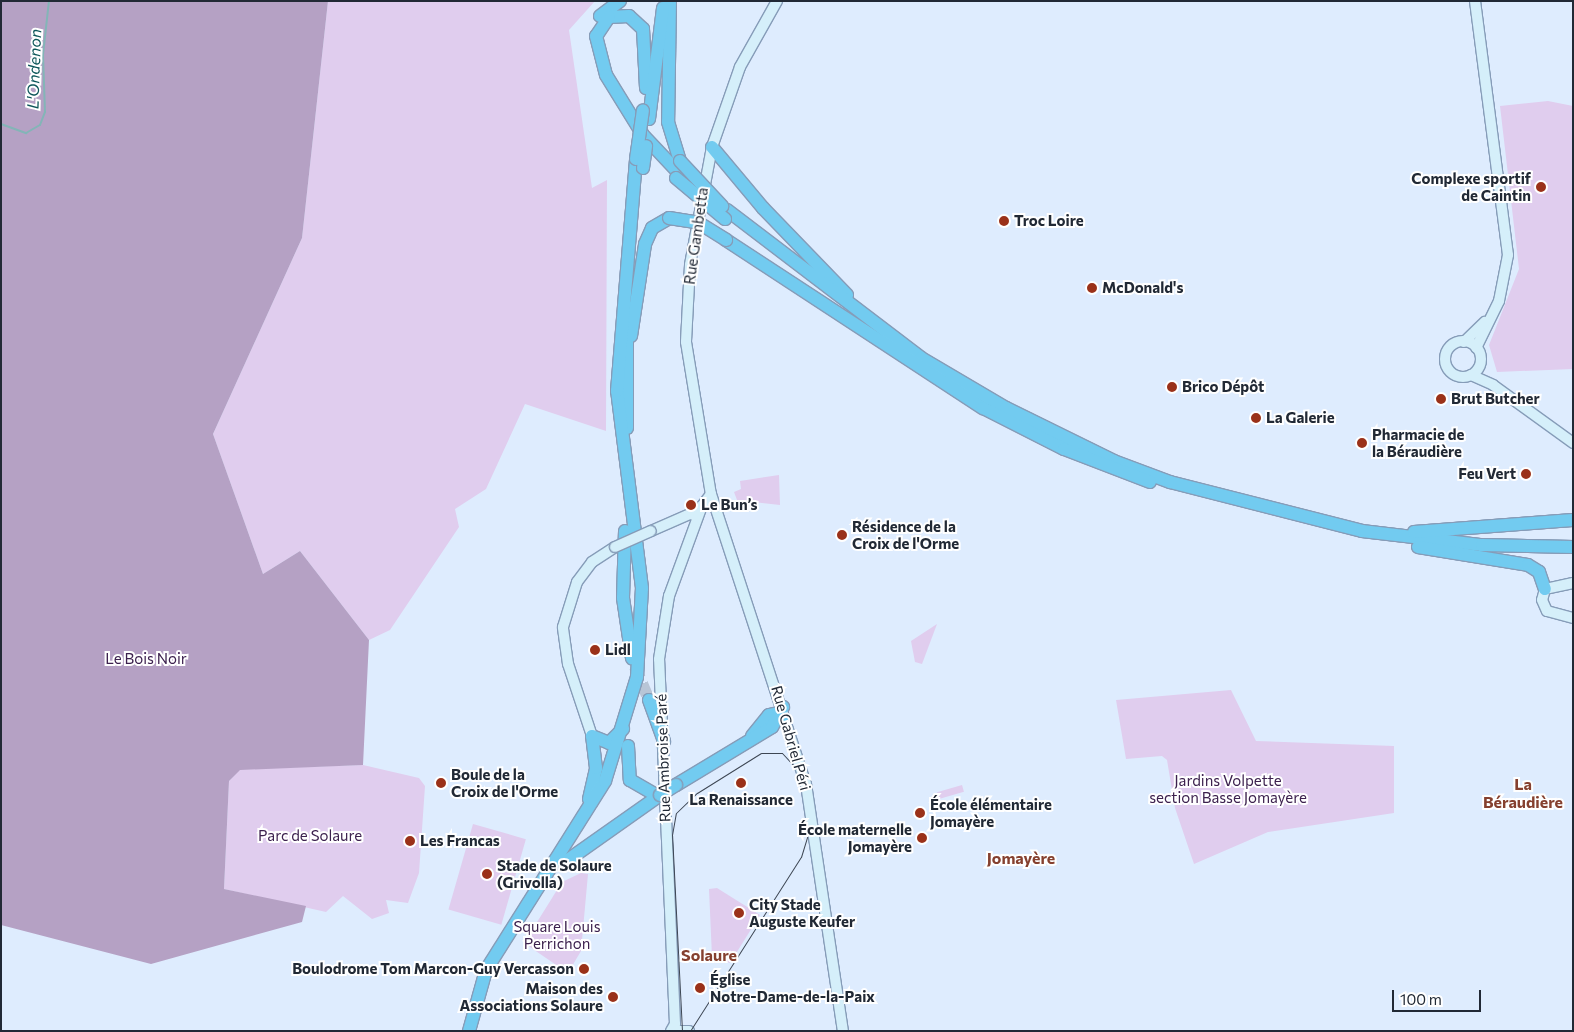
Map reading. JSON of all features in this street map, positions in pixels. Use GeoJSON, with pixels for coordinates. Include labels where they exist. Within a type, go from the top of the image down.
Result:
{"type":"FeatureCollection","features":[{"type":"Feature","properties":{"kind":"highway"},"geometry":{"type":"LineString","coordinates":[[620,1],[601,14],[590,40],[600,77],[616,106],[642,144],[677,170],[724,212],[921,358]]}},
{"type":"Feature","properties":{"kind":"highway"},"geometry":{"type":"LineString","coordinates":[[646,88],[655,1]]}},
{"type":"Feature","properties":{"kind":"highway"},"geometry":{"type":"LineString","coordinates":[[469,1031],[486,970],[584,821],[626,725],[642,634],[642,588],[619,436],[617,364],[646,115],[663,1]]}},
{"type":"Feature","properties":{"kind":"highway"},"geometry":{"type":"LineString","coordinates":[[670,1],[668,122],[677,170]]}},
{"type":"Feature","properties":{"kind":"highway"},"geometry":{"type":"LineString","coordinates":[[646,115],[645,37],[640,23],[622,14],[609,17],[596,36],[606,75],[643,135],[677,170],[841,312]]}},
{"type":"Feature","properties":{"kind":"highway"},"geometry":{"type":"LineString","coordinates":[[712,147],[828,277],[921,358],[934,372]]}},
{"type":"Feature","properties":{"kind":"highway"},"geometry":{"type":"LineString","coordinates":[[477,1031],[498,962],[568,860],[605,800],[628,746],[644,678],[649,615],[626,398],[630,271],[640,164]]}},
{"type":"Feature","properties":{"kind":"highway"},"geometry":{"type":"LineString","coordinates":[[626,398],[645,244],[652,228],[668,218],[699,223],[1024,430],[1128,476],[1291,521],[1528,565],[1539,572],[1545,589]]}},
{"type":"Feature","properties":{"kind":"highway"},"geometry":{"type":"LineString","coordinates":[[627,496],[622,598],[632,658]]}},
{"type":"Feature","properties":{"kind":"highway"},"geometry":{"type":"LineString","coordinates":[[1367,534],[1438,531],[1573,520]]}},
{"type":"Feature","properties":{"kind":"highway"},"geometry":{"type":"LineString","coordinates":[[1367,534],[1482,545],[1573,547]]}},
{"type":"Feature","properties":{"kind":"highway"},"geometry":{"type":"LineString","coordinates":[[1367,534],[1497,550],[1573,551]]}},
{"type":"Feature","properties":{"kind":"highway"},"geometry":{"type":"LineString","coordinates":[[649,700],[664,741]]}},
{"type":"Feature","properties":{"kind":"highway"},"geometry":{"type":"LineString","coordinates":[[568,860],[659,796],[747,741],[772,728],[783,714]]}},
{"type":"Feature","properties":{"kind":"highway"},"geometry":{"type":"LineString","coordinates":[[584,821],[595,779],[592,736],[609,743],[626,725]]}},
{"type":"Feature","properties":{"kind":"highway"},"geometry":{"type":"LineString","coordinates":[[628,746],[630,780],[659,796]]}},
{"type":"Feature","properties":{"kind":"main road","name":"Rue Gambetta"},"geometry":{"type":"LineString","coordinates":[[710,489],[686,342],[690,265],[712,147],[740,67],[777,1]]}},
{"type":"Feature","properties":{"kind":"main road"},"geometry":{"type":"LineString","coordinates":[[1475,1],[1508,255],[1507,274],[1476,348],[1480,364],[1493,385]]}},
{"type":"Feature","properties":{"kind":"main road"},"geometry":{"type":"LineString","coordinates":[[1491,316],[1464,342],[1452,345],[1445,360],[1454,375],[1471,375],[1493,385],[1552,425],[1573,444]]}},
{"type":"Feature","properties":{"kind":"main road"},"geometry":{"type":"LineString","coordinates":[[1464,342],[1476,348]]}},
{"type":"Feature","properties":{"kind":"main road"},"geometry":{"type":"LineString","coordinates":[[1471,375],[1480,364]]}},
{"type":"Feature","properties":{"kind":"main road","name":"Rue Ambroise Paré"},"geometry":{"type":"LineString","coordinates":[[671,1031],[674,1024],[661,633],[669,596],[698,516],[710,489]]}},
{"type":"Feature","properties":{"kind":"main road","name":"Rue Gabriel Péri"},"geometry":{"type":"LineString","coordinates":[[710,489],[783,714],[792,736],[806,784],[843,1031]]}},
{"type":"Feature","properties":{"kind":"main road"},"geometry":{"type":"LineString","coordinates":[[592,736],[563,638],[566,604],[577,582],[592,562],[615,547],[690,514],[698,516]]}},
{"type":"Feature","properties":{"kind":"main road"},"geometry":{"type":"LineString","coordinates":[[1573,583],[1545,589],[1542,600],[1547,611],[1573,618]]}},
{"type":"Feature","properties":{"kind":"main road"},"geometry":{"type":"LineString","coordinates":[[671,1031],[689,1031]]}},
{"type":"Feature","properties":{"kind":"green space","name":"Le Bois Noir"},"geometry":{"type":"Polygon","coordinates":[[[1,1],[328,1],[302,238],[213,434],[263,574],[300,551],[369,640],[363,765],[240,770],[229,781],[224,889],[306,906],[302,922],[151,964],[1,925],[1,1]]]}},
{"type":"Feature","properties":{"kind":"green space"},"geometry":{"type":"Polygon","coordinates":[[[328,1],[595,1],[569,30],[592,188],[607,180],[606,431],[525,404],[486,489],[455,509],[459,527],[390,630],[369,640],[300,551],[263,574],[213,434],[302,238],[328,1]]]}},
{"type":"Feature","properties":{"kind":"green space","name":"Complexe sportif de Caintin"},"geometry":{"type":"Polygon","coordinates":[[[1548,101],[1573,106],[1573,369],[1497,372],[1489,345],[1519,269],[1500,106],[1548,101]]]}},
{"type":"Feature","properties":{"kind":"green space"},"geometry":{"type":"Polygon","coordinates":[[[779,475],[780,505],[737,500],[734,492],[741,489],[740,481],[779,475]]]}},
{"type":"Feature","properties":{"kind":"green space"},"geometry":{"type":"Polygon","coordinates":[[[937,624],[922,664],[915,662],[911,641],[937,624]]]}},
{"type":"Feature","properties":{"kind":"green space","name":"Jardins Volpette section Basse Jomayère"},"geometry":{"type":"Polygon","coordinates":[[[1231,690],[1256,741],[1394,746],[1394,813],[1268,832],[1194,864],[1175,808],[1167,760],[1162,756],[1126,759],[1116,700],[1231,690]]]}},
{"type":"Feature","properties":{"kind":"green space","name":"Parc de Solaure"},"geometry":{"type":"Polygon","coordinates":[[[363,765],[419,778],[425,786],[419,873],[408,903],[386,900],[389,913],[372,919],[343,896],[326,912],[224,889],[229,781],[240,769],[363,765]]]}},
{"type":"Feature","properties":{"kind":"green space"},"geometry":{"type":"Polygon","coordinates":[[[962,785],[964,792],[939,799],[937,792],[962,785]]]}},
{"type":"Feature","properties":{"kind":"green space","name":"Stade de Solaure (Grivolla)"},"geometry":{"type":"Polygon","coordinates":[[[473,824],[526,839],[501,925],[448,910],[473,824]]]}},
{"type":"Feature","properties":{"kind":"green space","name":"Square Louis Perrichon"},"geometry":{"type":"Polygon","coordinates":[[[581,873],[588,874],[581,951],[568,973],[524,943],[562,882],[581,873]]]}},
{"type":"Feature","properties":{"kind":"green space"},"geometry":{"type":"Polygon","coordinates":[[[717,888],[760,915],[730,963],[712,957],[709,889],[717,888]]]}},
{"type":"Feature","properties":{"kind":"waterway","name":"L'Ondenon"},"geometry":{"type":"LineString","coordinates":[[1,124],[26,133],[40,125],[45,112],[43,55],[49,1]]}},
{"type":"Feature","properties":{"kind":"tunnel"},"geometry":{"type":"LineString","coordinates":[[635,667],[649,700]]}},
{"type":"Feature","properties":{"kind":"tram line"},"geometry":{"type":"LineString","coordinates":[[682,1031],[672,835],[676,813],[697,793],[761,753],[782,753],[797,769]]}},
{"type":"Feature","properties":{"kind":"tram line"},"geometry":{"type":"LineString","coordinates":[[690,1031],[801,857],[807,837]]}},
{"type":"Feature","properties":{"kind":"place","name":"Complexe sportif de Caintin"},"geometry":{"type":"Point","coordinates":[1541,187]}},
{"type":"Feature","properties":{"kind":"place","name":"Troc Loire"},"geometry":{"type":"Point","coordinates":[1004,221]}},
{"type":"Feature","properties":{"kind":"place","name":"McDonald's"},"geometry":{"type":"Point","coordinates":[1092,288]}},
{"type":"Feature","properties":{"kind":"place","name":"Brico Dépôt"},"geometry":{"type":"Point","coordinates":[1172,387]}},
{"type":"Feature","properties":{"kind":"place","name":"Brut Butcher"},"geometry":{"type":"Point","coordinates":[1441,399]}},
{"type":"Feature","properties":{"kind":"place","name":"La Galerie"},"geometry":{"type":"Point","coordinates":[1256,418]}},
{"type":"Feature","properties":{"kind":"place","name":"Pharmacie de la Béraudière"},"geometry":{"type":"Point","coordinates":[1362,443]}},
{"type":"Feature","properties":{"kind":"place","name":"Feu Vert"},"geometry":{"type":"Point","coordinates":[1526,474]}},
{"type":"Feature","properties":{"kind":"place","name":"Le Bun’s"},"geometry":{"type":"Point","coordinates":[691,505]}},
{"type":"Feature","properties":{"kind":"place","name":"Résidence de la Croix de l'Orme"},"geometry":{"type":"Point","coordinates":[842,535]}},
{"type":"Feature","properties":{"kind":"place","name":"Lidl"},"geometry":{"type":"Point","coordinates":[595,650]}},
{"type":"Feature","properties":{"kind":"place","name":"Boule de la Croix de l'Orme"},"geometry":{"type":"Point","coordinates":[441,783]}},
{"type":"Feature","properties":{"kind":"place","name":"La Renaissance"},"geometry":{"type":"Point","coordinates":[741,783]}},
{"type":"Feature","properties":{"kind":"place","name":"École élémentaire Jomayère"},"geometry":{"type":"Point","coordinates":[920,813]}},
{"type":"Feature","properties":{"kind":"place","name":"École maternelle Jomayère"},"geometry":{"type":"Point","coordinates":[922,838]}},
{"type":"Feature","properties":{"kind":"place","name":"Les Francas"},"geometry":{"type":"Point","coordinates":[410,841]}},
{"type":"Feature","properties":{"kind":"place","name":"Stade de Solaure (Grivolla)"},"geometry":{"type":"Point","coordinates":[487,874]}},
{"type":"Feature","properties":{"kind":"place","name":"City Stade Auguste Keufer"},"geometry":{"type":"Point","coordinates":[739,913]}},
{"type":"Feature","properties":{"kind":"place","name":"Boulodrome Tom Marcon-Guy Vercasson"},"geometry":{"type":"Point","coordinates":[584,969]}},
{"type":"Feature","properties":{"kind":"place","name":"Église Notre-Dame-de-la-Paix"},"geometry":{"type":"Point","coordinates":[700,988]}},
{"type":"Feature","properties":{"kind":"place","name":"Maison des Associations Solaure"},"geometry":{"type":"Point","coordinates":[613,997]}},
{"type":"Feature","properties":{"kind":"district","name":"La Béraudière"},"geometry":{"type":"Point","coordinates":[1523,793]}},
{"type":"Feature","properties":{"kind":"district","name":"Jomayère"},"geometry":{"type":"Point","coordinates":[1021,858]}},
{"type":"Feature","properties":{"kind":"district","name":"Solaure"},"geometry":{"type":"Point","coordinates":[709,955]}}]}
